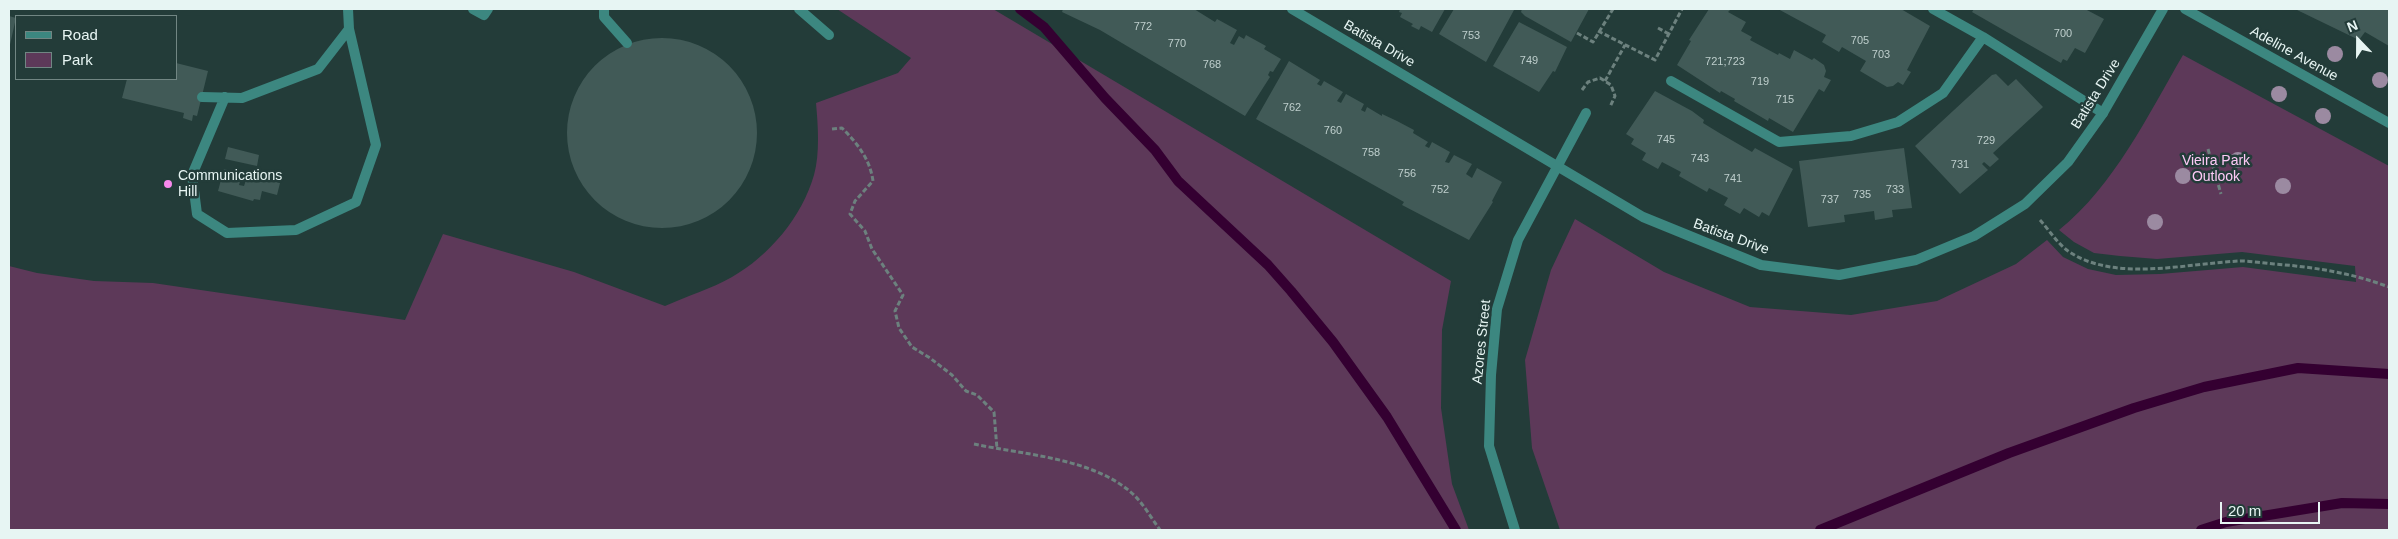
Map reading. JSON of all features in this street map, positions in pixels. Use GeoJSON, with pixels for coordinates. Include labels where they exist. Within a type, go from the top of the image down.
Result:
{"type":"FeatureCollection","features":[{"type":"Feature","properties":{"kind":"street"},"geometry":{"type":"LineString","coordinates":[[225,98],[192,175],[197,214],[227,233],[296,230],[356,202],[376,145],[349,29],[348,9]]}},
{"type":"Feature","properties":{"kind":"street"},"geometry":{"type":"LineString","coordinates":[[473,9],[484,15],[488,9]]}},
{"type":"Feature","properties":{"kind":"street"},"geometry":{"type":"LineString","coordinates":[[604,9],[604,17],[627,43]]}},
{"type":"Feature","properties":{"kind":"street"},"geometry":{"type":"LineString","coordinates":[[799,9],[829,35]]}},
{"type":"Feature","properties":{"kind":"street","name":"Batista Drive"},"geometry":{"type":"LineString","coordinates":[[1292,9],[1643,217],[1690,238],[1761,265],[1839,275],[1916,260],[1974,236],[2025,204],[2068,162],[2103,113],[2163,9]]}},
{"type":"Feature","properties":{"kind":"street"},"geometry":{"type":"LineString","coordinates":[[1933,9],[1983,37],[2103,113]]}},
{"type":"Feature","properties":{"kind":"street","name":"Adeline Avenue"},"geometry":{"type":"LineString","coordinates":[[2185,9],[2389,123]]}},
{"type":"Feature","properties":{"kind":"street"},"geometry":{"type":"LineString","coordinates":[[202,97],[242,98],[318,68],[349,29]]}},
{"type":"Feature","properties":{"kind":"street"},"geometry":{"type":"LineString","coordinates":[[1671,81],[1779,142],[1851,136],[1898,122],[1943,93],[1983,37]]}},
{"type":"Feature","properties":{"kind":"street","name":"Azores Street"},"geometry":{"type":"LineString","coordinates":[[1516,530],[1489,446],[1491,376],[1497,309],[1518,240],[1556,164],[1586,113]]}},
{"type":"Feature","properties":{"kind":"path"},"geometry":{"type":"LineString","coordinates":[[1577,33],[1593,42],[1612,9]]}},
{"type":"Feature","properties":{"kind":"path"},"geometry":{"type":"LineString","coordinates":[[1598,31],[1655,60],[1682,9]]}},
{"type":"Feature","properties":{"kind":"path"},"geometry":{"type":"LineString","coordinates":[[1658,28],[1669,34]]}},
{"type":"Feature","properties":{"kind":"path"},"geometry":{"type":"LineString","coordinates":[[1605,82],[1625,45]]}},
{"type":"Feature","properties":{"kind":"path"},"geometry":{"type":"LineString","coordinates":[[1582,90],[1588,82],[1600,78],[1611,85],[1615,96],[1610,107]]}},
{"type":"Feature","properties":{"kind":"path"},"geometry":{"type":"LineString","coordinates":[[832,129],[842,128],[857,143],[871,168],[873,181],[855,202],[850,214],[865,231],[872,249],[903,295],[895,311],[899,328],[912,347],[952,375],[966,391],[977,395],[994,412],[997,449]]}},
{"type":"Feature","properties":{"kind":"path"},"geometry":{"type":"LineString","coordinates":[[2208,149],[2221,194]]}},
{"type":"Feature","properties":{"kind":"path"},"geometry":{"type":"LineString","coordinates":[[2048,230],[2067,251],[2090,262],[2118,268],[2160,268],[2242,261],[2301,266],[2357,275],[2389,287]]}},
{"type":"Feature","properties":{"kind":"path"},"geometry":{"type":"LineString","coordinates":[[974,444],[1058,460],[1106,475],[1135,496],[1160,530]]}},
{"type":"Feature","properties":{"kind":"green space"},"geometry":{"type":"Polygon","coordinates":[[[837,9],[993,9],[1451,281],[1442,330],[1441,408],[1452,484],[1469,530],[9,530],[9,266],[37,273],[94,281],[153,283],[405,320],[443,234],[574,272],[665,306],[716,285],[746,268],[771,247],[793,220],[809,191],[816,167],[818,130],[816,103],[898,73],[911,58],[837,9]]]}},
{"type":"Feature","properties":{"kind":"green space","name":"Vieira Park Outlook"},"geometry":{"type":"Polygon","coordinates":[[[2183,55],[2389,166],[2389,530],[1560,530],[1532,448],[1525,360],[1551,270],[1575,219],[1664,272],[1750,307],[1851,315],[1937,301],[2016,264],[2047,240],[2063,257],[2088,269],[2116,275],[2160,274],[2243,267],[2356,282],[2355,266],[2242,252],[2157,259],[2094,253],[2074,242],[2059,230],[2097,193],[2113,171],[2143,125],[2183,55]]]}},
{"type":"Feature","properties":{"kind":"building"},"geometry":{"type":"Polygon","coordinates":[[[1063,9],[1194,9],[1215,22],[1217,19],[1237,30],[1230,43],[1234,45],[1239,36],[1244,39],[1246,35],[1266,46],[1264,49],[1281,59],[1273,72],[1270,71],[1268,75],[1270,77],[1245,116],[1100,30],[1062,12],[1063,9]]]}},
{"type":"Feature","properties":{"kind":"building"},"geometry":{"type":"Polygon","coordinates":[[[1400,9],[1445,9],[1432,32],[1421,26],[1419,30],[1411,26],[1413,24],[1400,17],[1402,13],[1399,12],[1400,9]]]}},
{"type":"Feature","properties":{"kind":"building"},"geometry":{"type":"Polygon","coordinates":[[[1454,9],[1514,10],[1486,62],[1439,34],[1454,9]]]}},
{"type":"Feature","properties":{"kind":"building"},"geometry":{"type":"Polygon","coordinates":[[[1522,9],[1589,9],[1571,42],[1525,16],[1521,12],[1522,9]]]}},
{"type":"Feature","properties":{"kind":"building"},"geometry":{"type":"Polygon","coordinates":[[[1709,9],[1730,10],[1728,12],[1746,22],[1741,31],[1752,37],[1750,40],[1778,55],[1779,53],[1790,59],[1794,50],[1812,60],[1814,58],[1824,65],[1826,71],[1824,77],[1831,80],[1824,92],[1819,89],[1793,132],[1769,118],[1768,121],[1677,65],[1691,41],[1689,40],[1709,9]]]}},
{"type":"Feature","properties":{"kind":"building"},"geometry":{"type":"Polygon","coordinates":[[[1778,9],[1901,9],[1930,26],[1907,70],[1911,72],[1903,85],[1898,82],[1893,86],[1887,87],[1860,71],[1866,61],[1842,47],[1839,52],[1822,42],[1826,35],[1778,9]]]}},
{"type":"Feature","properties":{"kind":"building"},"geometry":{"type":"Polygon","coordinates":[[[1974,9],[2085,9],[2104,19],[2085,53],[2075,48],[2067,61],[2063,59],[2061,63],[1972,12],[1974,9]]]}},
{"type":"Feature","properties":{"kind":"building"},"geometry":{"type":"Polygon","coordinates":[[[2295,9],[2389,9],[2389,46],[2365,32],[2359,40],[2295,9]]]}},
{"type":"Feature","properties":{"kind":"building"},"geometry":{"type":"Polygon","coordinates":[[[9,16],[15,18],[15,22],[9,49],[9,16]]]}},
{"type":"Feature","properties":{"kind":"building"},"geometry":{"type":"Polygon","coordinates":[[[1519,22],[1567,47],[1555,72],[1553,71],[1539,92],[1493,66],[1519,22]]]}},
{"type":"Feature","properties":{"kind":"building"},"geometry":{"type":"Polygon","coordinates":[[[653,38],[671,38],[690,42],[707,49],[729,66],[741,80],[750,97],[757,124],[757,142],[750,169],[741,186],[729,200],[707,217],[690,224],[671,228],[653,228],[634,224],[617,217],[595,200],[583,186],[571,161],[567,142],[567,124],[571,105],[578,88],[595,66],[609,54],[634,42],[653,38]]]}},
{"type":"Feature","properties":{"kind":"building"},"geometry":{"type":"Polygon","coordinates":[[[1289,61],[1320,80],[1317,84],[1321,86],[1324,81],[1343,92],[1337,101],[1341,103],[1346,94],[1364,104],[1361,110],[1365,112],[1367,107],[1414,130],[1413,133],[1428,142],[1425,146],[1429,148],[1432,142],[1450,152],[1445,162],[1449,163],[1454,155],[1472,164],[1466,174],[1472,178],[1477,168],[1502,182],[1493,202],[1469,240],[1402,205],[1404,202],[1256,119],[1289,61]]]}},
{"type":"Feature","properties":{"kind":"building"},"geometry":{"type":"Polygon","coordinates":[[[178,64],[208,71],[197,116],[193,115],[192,121],[183,118],[184,113],[122,98],[127,80],[178,80],[178,64]]]}},
{"type":"Feature","properties":{"kind":"building"},"geometry":{"type":"Polygon","coordinates":[[[1996,74],[2008,86],[2016,79],[2043,107],[1993,153],[1999,159],[1990,167],[1984,162],[1982,164],[1988,170],[1960,194],[1915,146],[1992,75],[1996,74]]]}},
{"type":"Feature","properties":{"kind":"building"},"geometry":{"type":"Polygon","coordinates":[[[1655,91],[1692,111],[1704,120],[1703,123],[1752,152],[1755,148],[1793,169],[1769,216],[1762,212],[1759,217],[1744,208],[1740,214],[1724,205],[1728,198],[1709,188],[1707,192],[1679,176],[1681,172],[1662,162],[1658,169],[1642,160],[1646,153],[1631,144],[1634,139],[1626,134],[1655,91]]]}},
{"type":"Feature","properties":{"kind":"building"},"geometry":{"type":"Polygon","coordinates":[[[228,147],[259,155],[257,166],[225,159],[228,147]]]}},
{"type":"Feature","properties":{"kind":"building"},"geometry":{"type":"Polygon","coordinates":[[[1904,148],[1912,208],[1892,210],[1893,217],[1875,220],[1874,211],[1844,215],[1845,222],[1808,227],[1799,161],[1904,148]]]}},
{"type":"Feature","properties":{"kind":"building"},"geometry":{"type":"Polygon","coordinates":[[[224,169],[242,174],[239,185],[244,186],[248,174],[280,183],[277,195],[262,191],[260,200],[254,199],[253,201],[218,191],[224,169]]]}},
{"type":"Feature","properties":{"kind":"waterway"},"geometry":{"type":"LineString","coordinates":[[1020,9],[1044,27],[1105,98],[1155,150],[1178,181],[1268,265],[1291,291],[1333,342],[1387,417],[1456,530]]}},
{"type":"Feature","properties":{"kind":"waterway"},"geometry":{"type":"LineString","coordinates":[[1820,530],[2009,453],[2134,408],[2204,387],[2298,368],[2389,374]]}},
{"type":"Feature","properties":{"kind":"waterway"},"geometry":{"type":"LineString","coordinates":[[2201,530],[2226,522],[2342,503],[2389,504]]}},
{"type":"Feature","properties":{"kind":"place","name":"Communications Hill"},"geometry":{"type":"Point","coordinates":[168,184]}}]}
